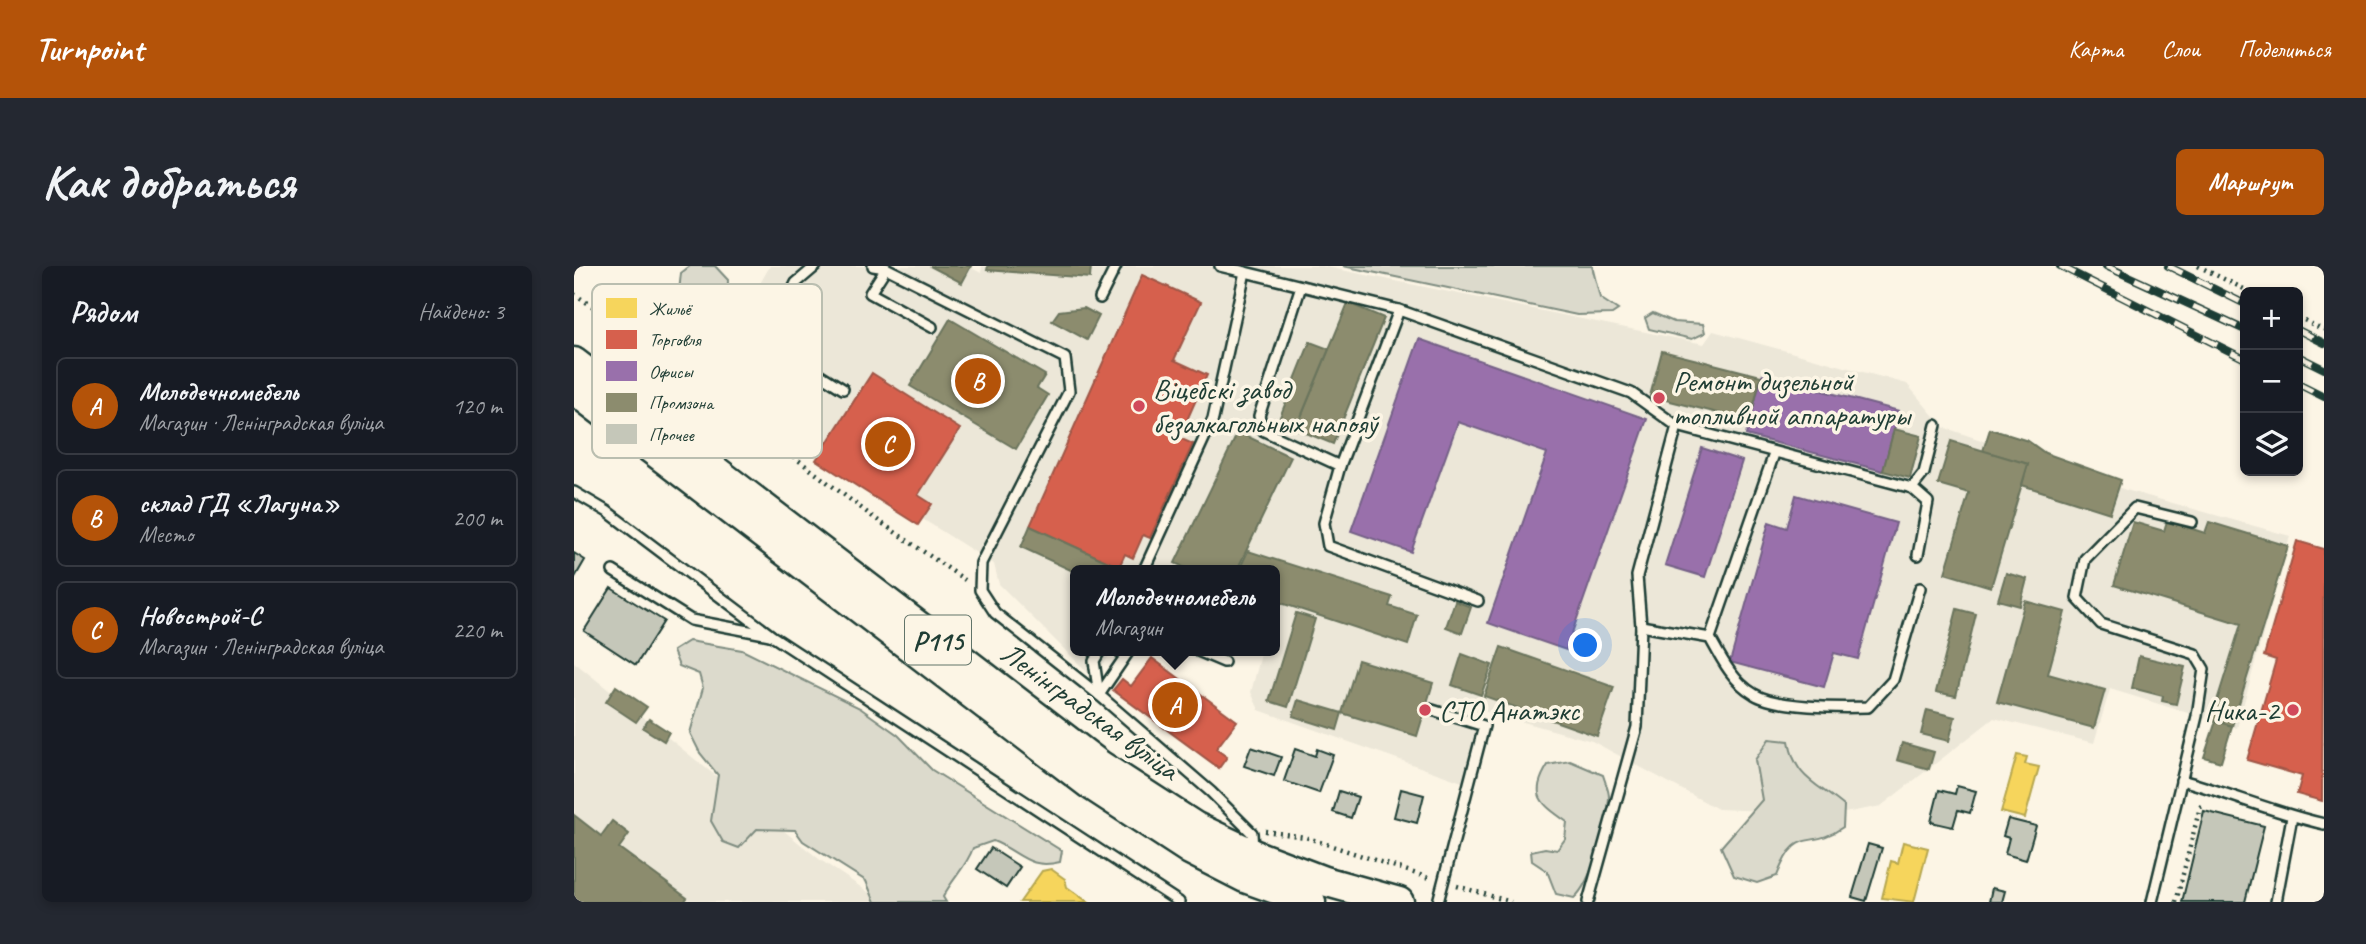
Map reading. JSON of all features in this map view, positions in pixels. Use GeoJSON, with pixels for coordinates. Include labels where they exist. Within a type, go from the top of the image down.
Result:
{"type":"FeatureCollection","features":[{"type":"Feature","properties":{"kind":"main road","name":"Ленінградская вуліца"},"geometry":{"type":"LineString","coordinates":[[574,362],[592,376]]}},
{"type":"Feature","properties":{"kind":"main road","name":"Ленінградская вуліца"},"geometry":{"type":"LineString","coordinates":[[574,390],[592,404]]}},
{"type":"Feature","properties":{"kind":"main road","name":"Ленінградская вуліца"},"geometry":{"type":"LineString","coordinates":[[663,458],[1088,784],[1190,850],[1245,878],[1311,902]]}},
{"type":"Feature","properties":{"kind":"main road","name":"Ленінградская вуліца"},"geometry":{"type":"LineString","coordinates":[[699,458],[1100,765],[1196,827],[1311,877],[1399,902]]}},
{"type":"Feature","properties":{"kind":"lane"},"geometry":{"type":"LineString","coordinates":[[796,284],[816,266]]}},
{"type":"Feature","properties":{"kind":"lane"},"geometry":{"type":"LineString","coordinates":[[873,266],[886,268],[1065,358],[1069,391],[981,563],[980,590],[995,613],[1100,695],[1211,792],[1252,833],[1253,854]]}},
{"type":"Feature","properties":{"kind":"lane"},"geometry":{"type":"LineString","coordinates":[[1100,298],[1116,266]]}},
{"type":"Feature","properties":{"kind":"lane"},"geometry":{"type":"LineString","coordinates":[[1220,266],[1399,310],[1631,393],[1677,426],[1774,454],[1912,488],[1928,502],[1918,555]]}},
{"type":"Feature","properties":{"kind":"lane"},"geometry":{"type":"LineString","coordinates":[[886,268],[870,293],[932,327]]}},
{"type":"Feature","properties":{"kind":"lane"},"geometry":{"type":"LineString","coordinates":[[1146,565],[1213,419],[1245,272]]}},
{"type":"Feature","properties":{"kind":"lane"},"geometry":{"type":"LineString","coordinates":[[1301,286],[1259,416],[1265,431],[1340,466]]}},
{"type":"Feature","properties":{"kind":"lane"},"geometry":{"type":"LineString","coordinates":[[1399,310],[1340,466],[1324,523],[1328,546],[1478,601]]}},
{"type":"Feature","properties":{"kind":"lane"},"geometry":{"type":"LineString","coordinates":[[822,376],[843,389]]}},
{"type":"Feature","properties":{"kind":"lane"},"geometry":{"type":"LineString","coordinates":[[1912,488],[1924,473],[1936,425]]}},
{"type":"Feature","properties":{"kind":"lane"},"geometry":{"type":"LineString","coordinates":[[1588,902],[1637,727],[1641,626],[1637,576],[1677,426]]}},
{"type":"Feature","properties":{"kind":"lane"},"geometry":{"type":"LineString","coordinates":[[1774,454],[1710,638],[1727,669],[1755,695],[1820,708],[1868,707],[1893,680],[1920,588]]}},
{"type":"Feature","properties":{"kind":"lane"},"geometry":{"type":"LineString","coordinates":[[574,492],[608,512],[772,636],[1179,902]]}},
{"type":"Feature","properties":{"kind":"lane"},"geometry":{"type":"LineString","coordinates":[[2151,902],[2197,716],[2204,669],[2195,654],[2101,624],[2077,598],[2085,559],[2135,508],[2192,522]]}},
{"type":"Feature","properties":{"kind":"lane"},"geometry":{"type":"LineString","coordinates":[[613,572],[691,620],[772,636]]}},
{"type":"Feature","properties":{"kind":"lane"},"geometry":{"type":"LineString","coordinates":[[1641,626],[1710,638]]}},
{"type":"Feature","properties":{"kind":"lane"},"geometry":{"type":"LineString","coordinates":[[1097,656],[1094,661],[1100,695]]}},
{"type":"Feature","properties":{"kind":"lane"},"geometry":{"type":"LineString","coordinates":[[1100,695],[1126,656]]}},
{"type":"Feature","properties":{"kind":"lane"},"geometry":{"type":"LineString","coordinates":[[1210,656],[1224,662]]}},
{"type":"Feature","properties":{"kind":"lane"},"geometry":{"type":"LineString","coordinates":[[1429,709],[1484,726],[1438,902]]}},
{"type":"Feature","properties":{"kind":"lane"},"geometry":{"type":"LineString","coordinates":[[2181,780],[2219,789],[2292,817],[2324,824]]}},
{"type":"Feature","properties":{"kind":"lane"},"geometry":{"type":"LineString","coordinates":[[2276,902],[2292,817]]}},
{"type":"Feature","properties":{"kind":"path"},"geometry":{"type":"LineString","coordinates":[[2198,266],[2240,287]]}},
{"type":"Feature","properties":{"kind":"path"},"geometry":{"type":"LineString","coordinates":[[574,294],[592,306]]}},
{"type":"Feature","properties":{"kind":"path"},"geometry":{"type":"LineString","coordinates":[[2303,320],[2324,330]]}},
{"type":"Feature","properties":{"kind":"path"},"geometry":{"type":"LineString","coordinates":[[795,458],[873,517],[980,590]]}},
{"type":"Feature","properties":{"kind":"path"},"geometry":{"type":"LineString","coordinates":[[2176,902],[2200,807],[2219,789]]}},
{"type":"Feature","properties":{"kind":"shaded area"},"geometry":{"type":"Polygon","coordinates":[[[690,266],[715,266],[728,280],[728,284],[680,284],[681,273],[690,266]]]}},
{"type":"Feature","properties":{"kind":"shaded area"},"geometry":{"type":"Polygon","coordinates":[[[770,266],[968,266],[981,273],[982,266],[1322,266],[1704,344],[1713,331],[1907,384],[1943,427],[2126,490],[2290,536],[2237,728],[2110,689],[2094,743],[1994,718],[1881,806],[1839,814],[1718,809],[1592,741],[1483,711],[1465,783],[1259,710],[1251,692],[1261,656],[1280,656],[1280,565],[1070,565],[1070,655],[999,584],[994,564],[822,456],[822,284],[760,284],[770,266]]]}},
{"type":"Feature","properties":{"kind":"shaded area"},"geometry":{"type":"Polygon","coordinates":[[[1343,266],[1592,266],[1600,298],[1618,310],[1612,314],[1577,315],[1343,266]]]}},
{"type":"Feature","properties":{"kind":"shaded area"},"geometry":{"type":"Polygon","coordinates":[[[1653,313],[1674,322],[1703,324],[1705,333],[1692,339],[1649,329],[1645,318],[1653,313]]]}},
{"type":"Feature","properties":{"kind":"shaded area"},"geometry":{"type":"Polygon","coordinates":[[[689,641],[742,650],[860,708],[898,735],[932,770],[1062,851],[1060,862],[1032,862],[993,841],[973,848],[943,897],[946,902],[875,902],[866,881],[803,841],[795,830],[757,829],[739,848],[723,842],[711,821],[718,775],[700,753],[690,733],[703,688],[699,674],[679,666],[673,651],[689,641]]]}},
{"type":"Feature","properties":{"kind":"shaded area"},"geometry":{"type":"Polygon","coordinates":[[[1071,656],[1109,656],[1093,678],[1071,656]]]}},
{"type":"Feature","properties":{"kind":"shaded area"},"geometry":{"type":"Polygon","coordinates":[[[574,662],[819,859],[883,902],[574,902],[574,662]]]}},
{"type":"Feature","properties":{"kind":"shaded area"},"geometry":{"type":"Polygon","coordinates":[[[1769,739],[1789,741],[1796,764],[1802,772],[1844,806],[1843,827],[1821,838],[1798,844],[1784,860],[1777,876],[1757,883],[1734,876],[1721,847],[1762,800],[1755,760],[1769,739]]]}},
{"type":"Feature","properties":{"kind":"shaded area"},"geometry":{"type":"Polygon","coordinates":[[[1570,761],[1603,775],[1609,797],[1606,821],[1593,866],[1574,898],[1556,894],[1547,871],[1532,861],[1531,851],[1545,848],[1557,850],[1565,839],[1567,822],[1544,804],[1540,798],[1539,784],[1548,765],[1570,761]]]}},
{"type":"Feature","properties":{"kind":"building: Жильё"},"geometry":{"type":"Polygon","coordinates":[[[2017,755],[2027,757],[2025,764],[2039,767],[2025,818],[2001,812],[2017,755]]]}},
{"type":"Feature","properties":{"kind":"building: Жильё"},"geometry":{"type":"Polygon","coordinates":[[[1903,842],[1928,848],[1914,902],[1882,898],[1891,861],[1898,863],[1903,842]]]}},
{"type":"Feature","properties":{"kind":"building: Жильё"},"geometry":{"type":"Polygon","coordinates":[[[1051,869],[1065,879],[1067,887],[1088,902],[1020,902],[1042,871],[1051,869]]]}},
{"type":"Feature","properties":{"kind":"building: Торговля","name":"Віцебскі завод безалкагольных напояў"},"geometry":{"type":"Polygon","coordinates":[[[1142,275],[1201,302],[1174,360],[1207,375],[1179,438],[1193,444],[1150,538],[1143,535],[1133,558],[1125,554],[1120,565],[1115,565],[1030,526],[1142,275]]]}},
{"type":"Feature","properties":{"kind":"building: Торговля"},"geometry":{"type":"Polygon","coordinates":[[[872,373],[960,429],[918,495],[932,504],[918,525],[816,460],[822,458],[822,451],[872,373]]]}},
{"type":"Feature","properties":{"kind":"building: Торговля","name":"Ника-2"},"geometry":{"type":"Polygon","coordinates":[[[2297,541],[2324,549],[2322,801],[2297,794],[2302,776],[2247,760],[2276,660],[2264,656],[2297,541]]]}},
{"type":"Feature","properties":{"kind":"building: Торговля"},"geometry":{"type":"Polygon","coordinates":[[[1152,658],[1237,721],[1216,749],[1227,757],[1219,768],[1113,690],[1122,679],[1131,686],[1152,658]]]}},
{"type":"Feature","properties":{"kind":"building: Офисы"},"geometry":{"type":"Polygon","coordinates":[[[1419,339],[1647,419],[1566,650],[1488,623],[1547,453],[1458,422],[1411,552],[1351,531],[1419,339]]]}},
{"type":"Feature","properties":{"kind":"building: Офисы"},"geometry":{"type":"Polygon","coordinates":[[[1762,375],[1899,411],[1883,471],[1746,435],[1762,375]]]}},
{"type":"Feature","properties":{"kind":"building: Офисы"},"geometry":{"type":"Polygon","coordinates":[[[1702,448],[1742,461],[1705,577],[1665,565],[1702,448]]]}},
{"type":"Feature","properties":{"kind":"building: Офисы"},"geometry":{"type":"Polygon","coordinates":[[[1796,495],[1896,523],[1858,659],[1834,653],[1824,687],[1730,662],[1769,522],[1787,528],[1796,495]]]}},
{"type":"Feature","properties":{"kind":"building: Промзона"},"geometry":{"type":"Polygon","coordinates":[[[930,266],[971,266],[962,283],[930,266]]]}},
{"type":"Feature","properties":{"kind":"building: Промзона"},"geometry":{"type":"Polygon","coordinates":[[[988,266],[1091,266],[1090,278],[987,270],[988,266]]]}},
{"type":"Feature","properties":{"kind":"building: Промзона"},"geometry":{"type":"Polygon","coordinates":[[[1348,303],[1384,318],[1333,444],[1296,429],[1348,303]]]}},
{"type":"Feature","properties":{"kind":"building: Промзона"},"geometry":{"type":"Polygon","coordinates":[[[1084,308],[1099,316],[1087,340],[1052,321],[1059,311],[1084,308]]]}},
{"type":"Feature","properties":{"kind":"building: Промзона"},"geometry":{"type":"Polygon","coordinates":[[[950,319],[1045,375],[1037,388],[1048,395],[1016,449],[910,386],[950,319]]]}},
{"type":"Feature","properties":{"kind":"building: Промзона"},"geometry":{"type":"Polygon","coordinates":[[[1310,342],[1329,349],[1296,429],[1278,422],[1310,342]]]}},
{"type":"Feature","properties":{"kind":"building: Промзона"},"geometry":{"type":"Polygon","coordinates":[[[1662,351],[1761,376],[1750,421],[1650,396],[1662,351]]]}},
{"type":"Feature","properties":{"kind":"building: Промзона"},"geometry":{"type":"Polygon","coordinates":[[[1894,429],[1921,436],[1910,478],[1883,471],[1894,429]]]}},
{"type":"Feature","properties":{"kind":"building: Промзона"},"geometry":{"type":"Polygon","coordinates":[[[1990,429],[2028,441],[2045,453],[2121,480],[2110,513],[2022,485],[2028,464],[1983,451],[1990,429]]]}},
{"type":"Feature","properties":{"kind":"building: Промзона"},"geometry":{"type":"Polygon","coordinates":[[[1238,432],[1291,457],[1239,565],[1175,563],[1238,432]]]}},
{"type":"Feature","properties":{"kind":"building: Промзона"},"geometry":{"type":"Polygon","coordinates":[[[1951,441],[2028,464],[1991,587],[1945,573],[1969,493],[1938,484],[1951,441]]]}},
{"type":"Feature","properties":{"kind":"building: Промзона"},"geometry":{"type":"Polygon","coordinates":[[[2167,521],[2205,533],[2209,522],[2288,546],[2232,726],[2211,720],[2241,624],[2114,585],[2133,522],[2164,531],[2167,521]]]}},
{"type":"Feature","properties":{"kind":"building: Промзона"},"geometry":{"type":"Polygon","coordinates":[[[1030,526],[1115,565],[1070,565],[1070,570],[1021,547],[1030,526]]]}},
{"type":"Feature","properties":{"kind":"building: Промзона"},"geometry":{"type":"Polygon","coordinates":[[[1248,551],[1392,597],[1389,606],[1417,615],[1408,645],[1280,603],[1280,565],[1241,565],[1248,551]]]}},
{"type":"Feature","properties":{"kind":"building: Промзона"},"geometry":{"type":"Polygon","coordinates":[[[2006,573],[2027,579],[2020,606],[1998,600],[2006,573]]]}},
{"type":"Feature","properties":{"kind":"building: Промзона"},"geometry":{"type":"Polygon","coordinates":[[[1455,601],[1471,607],[1462,633],[1446,627],[1455,601]]]}},
{"type":"Feature","properties":{"kind":"building: Промзона"},"geometry":{"type":"Polygon","coordinates":[[[2025,601],[2065,612],[2048,674],[2105,690],[2094,728],[1997,702],[2025,601]]]}},
{"type":"Feature","properties":{"kind":"building: Промзона"},"geometry":{"type":"Polygon","coordinates":[[[1957,609],[1976,614],[1956,696],[1936,692],[1957,609]]]}},
{"type":"Feature","properties":{"kind":"building: Промзона"},"geometry":{"type":"Polygon","coordinates":[[[1296,613],[1315,619],[1288,707],[1269,701],[1296,613]]]}},
{"type":"Feature","properties":{"kind":"building: Промзона"},"geometry":{"type":"Polygon","coordinates":[[[1501,647],[1614,687],[1597,736],[1484,696],[1501,647]]]}},
{"type":"Feature","properties":{"kind":"building: Промзона"},"geometry":{"type":"Polygon","coordinates":[[[1462,654],[1492,665],[1481,695],[1452,685],[1462,654]]]}},
{"type":"Feature","properties":{"kind":"building: Промзона"},"geometry":{"type":"Polygon","coordinates":[[[2139,656],[2185,667],[2176,704],[2162,701],[2163,696],[2132,688],[2139,656]]]}},
{"type":"Feature","properties":{"kind":"building: Промзона"},"geometry":{"type":"Polygon","coordinates":[[[1358,660],[1433,683],[1417,736],[1342,713],[1358,660]]]}},
{"type":"Feature","properties":{"kind":"building: Промзона"},"geometry":{"type":"Polygon","coordinates":[[[616,686],[647,707],[636,722],[606,702],[616,686]]]}},
{"type":"Feature","properties":{"kind":"building: Промзона"},"geometry":{"type":"Polygon","coordinates":[[[1298,700],[1342,713],[1337,730],[1293,716],[1298,700]]]}},
{"type":"Feature","properties":{"kind":"building: Промзона"},"geometry":{"type":"Polygon","coordinates":[[[1927,710],[1955,717],[1949,741],[1921,734],[1927,710]]]}},
{"type":"Feature","properties":{"kind":"building: Промзона"},"geometry":{"type":"Polygon","coordinates":[[[649,719],[669,732],[664,741],[643,728],[649,719]]]}},
{"type":"Feature","properties":{"kind":"building: Промзона"},"geometry":{"type":"Polygon","coordinates":[[[2216,721],[2232,726],[2221,762],[2204,757],[2216,721]]]}},
{"type":"Feature","properties":{"kind":"building: Промзона"},"geometry":{"type":"Polygon","coordinates":[[[1902,743],[1934,752],[1929,769],[1897,760],[1902,743]]]}},
{"type":"Feature","properties":{"kind":"building: Промзона"},"geometry":{"type":"Polygon","coordinates":[[[574,815],[601,836],[612,821],[629,834],[619,848],[687,898],[684,902],[574,902],[574,815]]]}},
{"type":"Feature","properties":{"kind":"building: Прочее"},"geometry":{"type":"Polygon","coordinates":[[[574,553],[585,560],[574,579],[574,553]]]}},
{"type":"Feature","properties":{"kind":"building: Прочее"},"geometry":{"type":"Polygon","coordinates":[[[611,588],[664,621],[636,665],[584,631],[611,588]]]}},
{"type":"Feature","properties":{"kind":"building: Прочее"},"geometry":{"type":"Polygon","coordinates":[[[1251,747],[1281,757],[1274,776],[1244,766],[1251,747]]]}},
{"type":"Feature","properties":{"kind":"building: Прочее"},"geometry":{"type":"Polygon","coordinates":[[[1295,749],[1315,756],[1317,749],[1333,755],[1319,793],[1284,781],[1295,749]]]}},
{"type":"Feature","properties":{"kind":"building: Прочее"},"geometry":{"type":"Polygon","coordinates":[[[1957,786],[1976,791],[1970,813],[1958,810],[1953,827],[1931,822],[1939,790],[1955,794],[1957,786]]]}},
{"type":"Feature","properties":{"kind":"building: Прочее"},"geometry":{"type":"Polygon","coordinates":[[[1401,789],[1424,795],[1417,823],[1394,817],[1401,789]]]}},
{"type":"Feature","properties":{"kind":"building: Прочее"},"geometry":{"type":"Polygon","coordinates":[[[1339,791],[1358,797],[1351,818],[1333,812],[1339,791]]]}},
{"type":"Feature","properties":{"kind":"building: Прочее"},"geometry":{"type":"Polygon","coordinates":[[[2204,811],[2264,826],[2245,902],[2182,902],[2204,811]]]}},
{"type":"Feature","properties":{"kind":"building: Прочее"},"geometry":{"type":"Polygon","coordinates":[[[2008,819],[2036,826],[2026,860],[2005,854],[2009,838],[2003,836],[2008,819]]]}},
{"type":"Feature","properties":{"kind":"building: Прочее"},"geometry":{"type":"Polygon","coordinates":[[[1868,844],[1882,848],[1866,901],[1852,897],[1868,844]]]}},
{"type":"Feature","properties":{"kind":"building: Прочее"},"geometry":{"type":"Polygon","coordinates":[[[991,848],[1020,867],[1006,888],[977,869],[991,848]]]}},
{"type":"Feature","properties":{"kind":"building: Прочее"},"geometry":{"type":"Polygon","coordinates":[[[1992,888],[2005,891],[2002,902],[1989,902],[1992,888]]]}},
{"type":"Feature","properties":{"kind":"railway"},"geometry":{"type":"LineString","coordinates":[[2060,266],[2240,356]]}},
{"type":"Feature","properties":{"kind":"railway"},"geometry":{"type":"LineString","coordinates":[[2106,266],[2240,328]]}},
{"type":"Feature","properties":{"kind":"railway"},"geometry":{"type":"LineString","coordinates":[[2168,266],[2240,302]]}},
{"type":"Feature","properties":{"kind":"railway"},"geometry":{"type":"LineString","coordinates":[[2303,332],[2324,343]]}},
{"type":"Feature","properties":{"kind":"railway"},"geometry":{"type":"LineString","coordinates":[[2303,358],[2324,369]]}},
{"type":"Feature","properties":{"kind":"railway"},"geometry":{"type":"LineString","coordinates":[[2303,386],[2324,397]]}},
{"type":"Feature","properties":{"kind":"place","name":"склад ГД «Лагуна»"},"geometry":{"type":"Point","coordinates":[978,381]}},
{"type":"Feature","properties":{"kind":"place","name":"Ремонт дизельной топливной аппаратуры"},"geometry":{"type":"Point","coordinates":[1659,398]}},
{"type":"Feature","properties":{"kind":"place","name":"Віцебскі завод безалкагольных напояў"},"geometry":{"type":"Point","coordinates":[1139,406]}},
{"type":"Feature","properties":{"kind":"place","name":"Новострой-С"},"geometry":{"type":"Point","coordinates":[888,444]}},
{"type":"Feature","properties":{"kind":"place","name":"Молодечномебель"},"geometry":{"type":"Point","coordinates":[1175,705]}},
{"type":"Feature","properties":{"kind":"place","name":"СТО Анатэкс"},"geometry":{"type":"Point","coordinates":[1425,710]}},
{"type":"Feature","properties":{"kind":"place","name":"Ника-2"},"geometry":{"type":"Point","coordinates":[2293,710]}}]}
